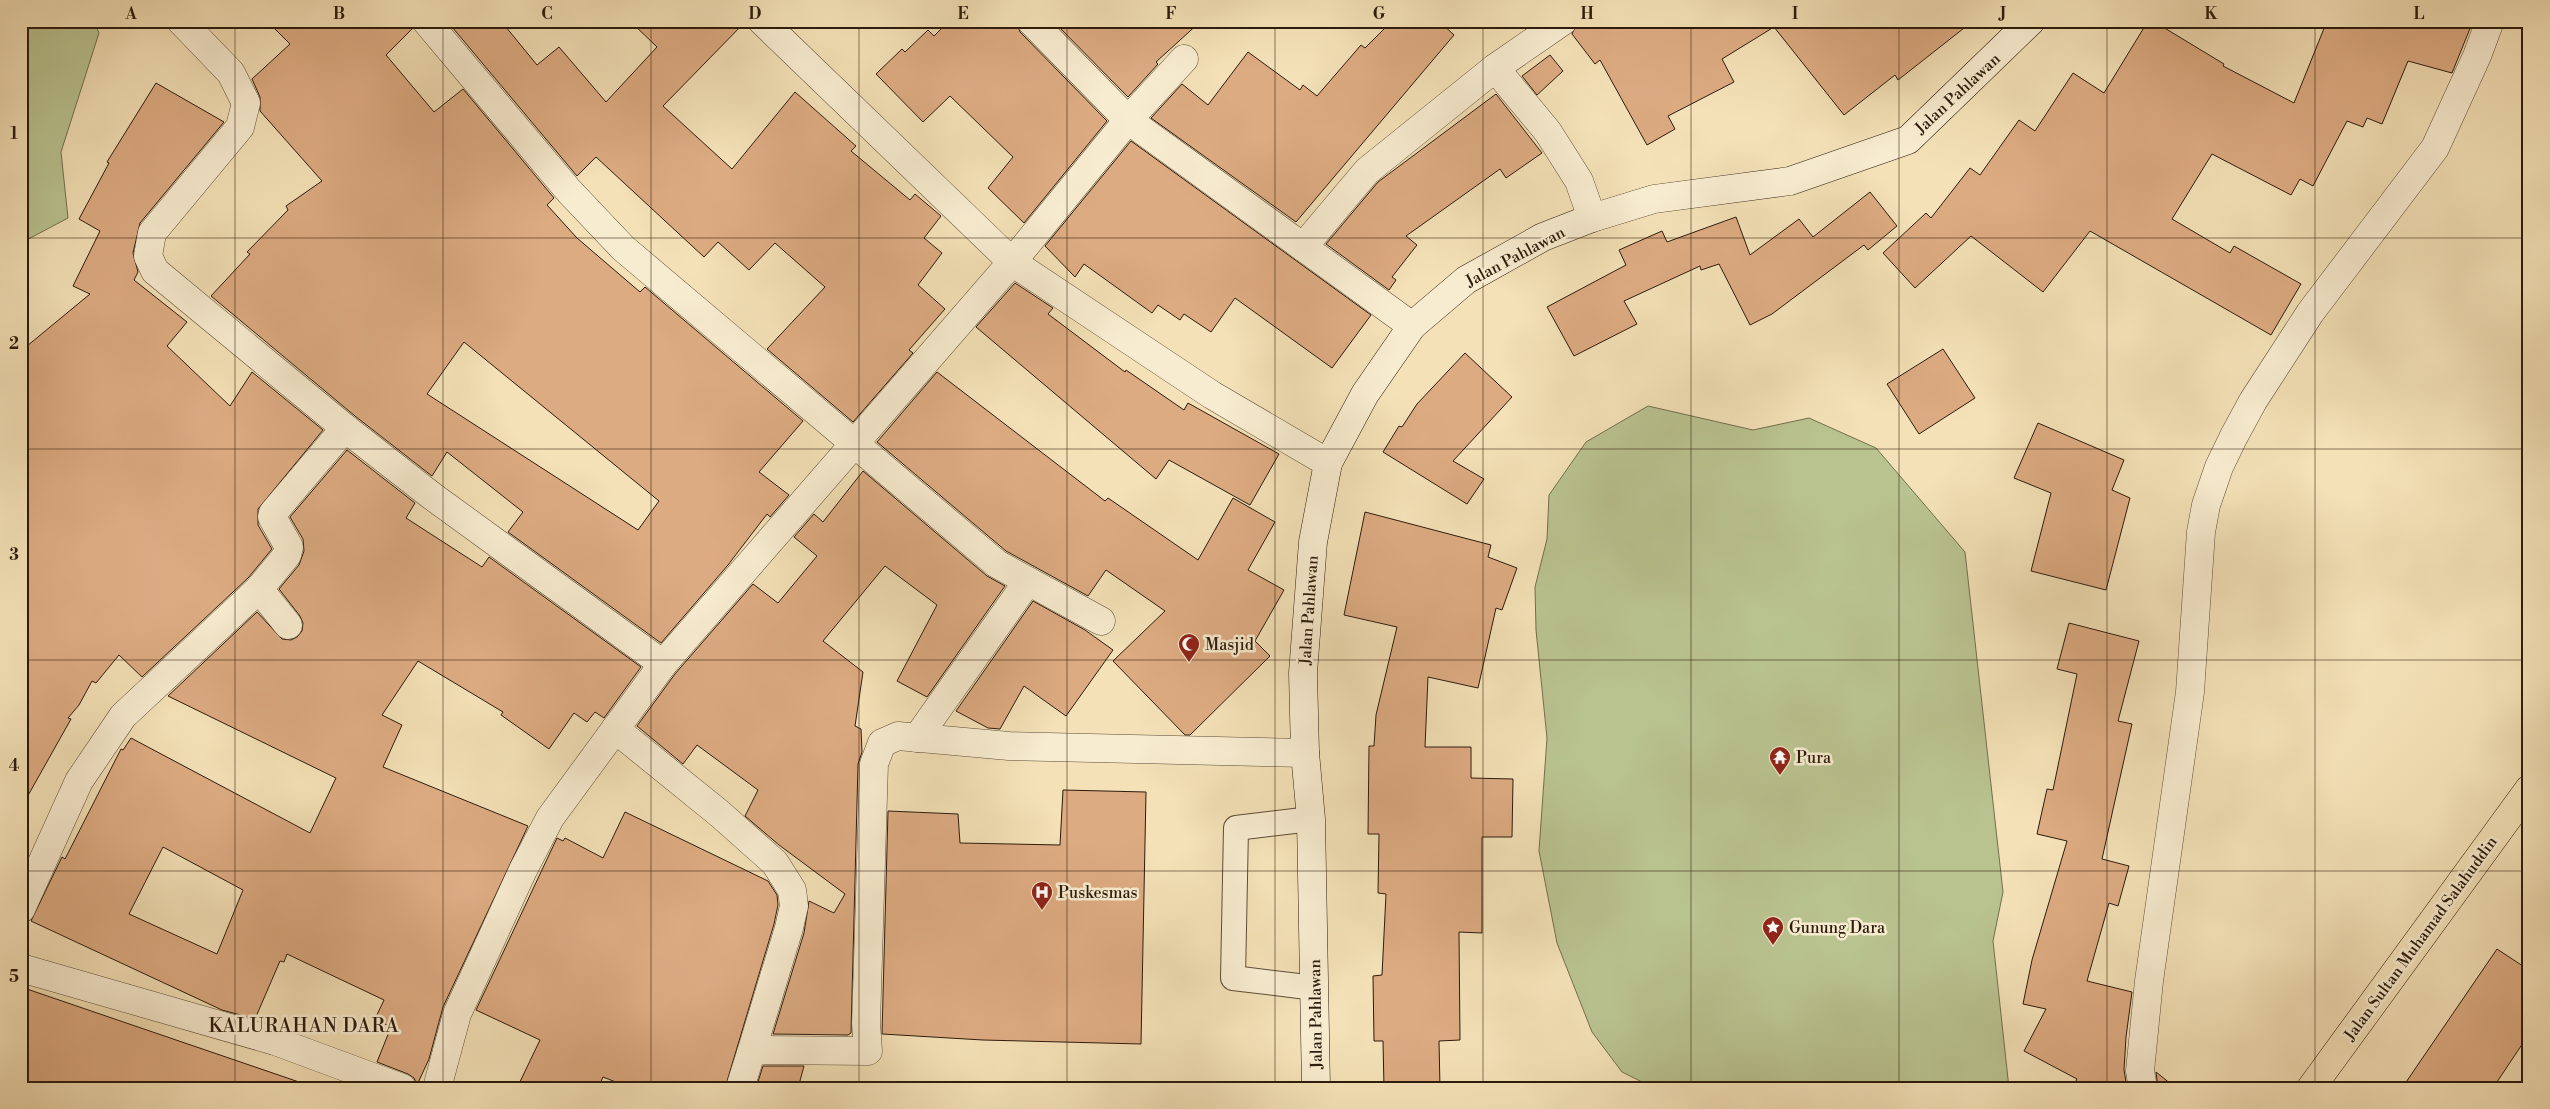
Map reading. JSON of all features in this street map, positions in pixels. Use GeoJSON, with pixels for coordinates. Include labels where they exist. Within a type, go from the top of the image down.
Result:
{"type":"FeatureCollection","features":[{"type":"Feature","properties":{"kind":"highway","name":"Jalan Sultan Muhamad Salahuddin"},"geometry":{"type":"LineString","coordinates":[[2311,1088],[2529,788]]}},
{"type":"Feature","properties":{"kind":"street"},"geometry":{"type":"LineString","coordinates":[[181,21],[232,73],[246,103],[240,127],[152,233],[148,256],[155,271],[432,496],[663,664]]}},
{"type":"Feature","properties":{"kind":"street"},"geometry":{"type":"LineString","coordinates":[[426,21],[568,191],[623,248],[997,564],[1101,621]]}},
{"type":"Feature","properties":{"kind":"street"},"geometry":{"type":"LineString","coordinates":[[762,21],[1012,262],[1212,395],[1328,463]]}},
{"type":"Feature","properties":{"kind":"street"},"geometry":{"type":"LineString","coordinates":[[1031,21],[1128,120],[1412,326]]}},
{"type":"Feature","properties":{"kind":"street"},"geometry":{"type":"LineString","coordinates":[[1303,247],[1367,171],[1495,68],[1563,21]]}},
{"type":"Feature","properties":{"kind":"street","name":"Jalan Pahlawan"},"geometry":{"type":"LineString","coordinates":[[1316,1088],[1311,819],[1305,753],[1304,673],[1312,552],[1328,463],[1365,394],[1412,326],[1466,280],[1543,237],[1592,218],[1654,199],[1790,181],[1908,140],[2031,21]]}},
{"type":"Feature","properties":{"kind":"street"},"geometry":{"type":"LineString","coordinates":[[2143,1088],[2140,1071],[2149,981],[2190,692],[2201,532],[2209,495],[2219,467],[2249,408],[2310,313],[2435,148],[2477,56],[2490,21]]}},
{"type":"Feature","properties":{"kind":"street"},"geometry":{"type":"LineString","coordinates":[[437,1088],[456,1014],[523,870],[550,818],[663,664],[1012,262],[1128,120],[1184,60]]}},
{"type":"Feature","properties":{"kind":"street"},"geometry":{"type":"LineString","coordinates":[[1495,68],[1548,132],[1579,181],[1592,218]]}},
{"type":"Feature","properties":{"kind":"street"},"geometry":{"type":"LineString","coordinates":[[21,909],[79,781],[123,716],[259,589],[287,555],[289,547],[272,517],[273,512],[346,428]]}},
{"type":"Feature","properties":{"kind":"street"},"geometry":{"type":"LineString","coordinates":[[916,738],[1028,581]]}},
{"type":"Feature","properties":{"kind":"street"},"geometry":{"type":"LineString","coordinates":[[259,589],[288,625]]}},
{"type":"Feature","properties":{"kind":"street"},"geometry":{"type":"LineString","coordinates":[[615,729],[720,814],[775,863],[792,890],[794,906],[789,928],[740,1088]]}},
{"type":"Feature","properties":{"kind":"street"},"geometry":{"type":"LineString","coordinates":[[751,1053],[764,1050],[868,1051],[866,1023],[874,764],[882,743],[898,736],[1009,746],[1305,753]]}},
{"type":"Feature","properties":{"kind":"street"},"geometry":{"type":"LineString","coordinates":[[21,968],[275,1041],[389,1086]]}},
{"type":"Feature","properties":{"kind":"lane"},"geometry":{"type":"LineString","coordinates":[[1311,819],[1236,828],[1233,978],[1314,988]]}},
{"type":"Feature","properties":{"kind":"green space"},"geometry":{"type":"Polygon","coordinates":[[[21,21],[94,21],[99,33],[61,152],[68,218],[21,243],[21,21]]]}},
{"type":"Feature","properties":{"kind":"green space"},"geometry":{"type":"Polygon","coordinates":[[[1648,406],[1753,430],[1809,418],[1876,448],[1965,552],[2003,892],[1993,941],[2009,1088],[1654,1088],[1622,1072],[1592,1032],[1557,943],[1539,851],[1547,738],[1536,630],[1535,587],[1547,539],[1549,495],[1586,442],[1648,406]]]}},
{"type":"Feature","properties":{"kind":"building"},"geometry":{"type":"Polygon","coordinates":[[[267,21],[411,21],[413,28],[386,55],[434,112],[463,89],[554,198],[547,205],[577,238],[640,292],[645,287],[803,421],[759,472],[789,495],[770,517],[767,514],[728,565],[661,643],[508,532],[523,512],[447,452],[432,476],[355,416],[211,296],[250,254],[247,252],[288,210],[286,206],[322,181],[260,111],[260,97],[252,79],[290,44],[267,21]],[[464,342],[427,394],[638,530],[659,501],[464,342]]]}},
{"type":"Feature","properties":{"kind":"building"},"geometry":{"type":"Polygon","coordinates":[[[447,21],[501,21],[537,65],[559,47],[606,102],[657,47],[630,21],[746,21],[663,106],[732,169],[795,92],[856,146],[851,151],[910,200],[915,194],[941,216],[924,238],[942,253],[918,285],[945,309],[909,350],[913,353],[853,422],[767,349],[825,287],[775,243],[749,270],[718,242],[704,257],[596,157],[577,176],[447,21]]]}},
{"type":"Feature","properties":{"kind":"building"},"geometry":{"type":"Polygon","coordinates":[[[949,21],[1016,21],[1020,32],[1107,121],[1024,223],[988,188],[1013,157],[950,96],[923,122],[876,74],[902,49],[905,52],[928,30],[934,36],[949,21]]]}},
{"type":"Feature","properties":{"kind":"building"},"geometry":{"type":"Polygon","coordinates":[[[1053,21],[1201,21],[1156,62],[1158,64],[1128,97],[1053,21]]]}},
{"type":"Feature","properties":{"kind":"building"},"geometry":{"type":"Polygon","coordinates":[[[1392,21],[1439,21],[1454,35],[1296,222],[1151,118],[1182,84],[1208,105],[1248,52],[1300,90],[1303,85],[1317,96],[1361,45],[1365,48],[1392,21]]]}},
{"type":"Feature","properties":{"kind":"building"},"geometry":{"type":"Polygon","coordinates":[[[1578,21],[1973,21],[1898,80],[1895,75],[1844,115],[1774,27],[1722,59],[1734,82],[1668,116],[1675,129],[1647,145],[1600,60],[1595,64],[1572,34],[1578,21]]]}},
{"type":"Feature","properties":{"kind":"building"},"geometry":{"type":"Polygon","coordinates":[[[2148,21],[2153,21],[2224,64],[2223,66],[2294,103],[2327,21],[2473,21],[2452,73],[2408,61],[2382,124],[2367,118],[2363,127],[2347,121],[2313,186],[2300,179],[2291,195],[2212,154],[2172,219],[2230,253],[2234,246],[2301,284],[2271,335],[2090,231],[2043,292],[1971,236],[1915,288],[1883,253],[1926,213],[1931,218],[1970,168],[1980,175],[2019,120],[2035,131],[2073,73],[2104,93],[2148,21]]]}},
{"type":"Feature","properties":{"kind":"building"},"geometry":{"type":"Polygon","coordinates":[[[1550,55],[1563,71],[1537,95],[1522,76],[1550,55]]]}},
{"type":"Feature","properties":{"kind":"building"},"geometry":{"type":"Polygon","coordinates":[[[156,83],[224,122],[140,223],[133,253],[138,272],[134,280],[187,322],[167,346],[230,406],[252,372],[323,430],[258,509],[258,525],[272,549],[248,578],[142,677],[119,655],[96,683],[92,681],[79,705],[68,718],[71,719],[21,808],[21,351],[90,294],[73,286],[100,231],[79,219],[109,163],[107,162],[156,83]]]}},
{"type":"Feature","properties":{"kind":"building"},"geometry":{"type":"Polygon","coordinates":[[[1496,94],[1542,153],[1506,178],[1500,169],[1406,236],[1417,245],[1392,277],[1396,280],[1389,290],[1326,244],[1378,182],[1496,94]]]}},
{"type":"Feature","properties":{"kind":"building"},"geometry":{"type":"Polygon","coordinates":[[[1131,141],[1371,315],[1332,368],[1235,298],[1211,332],[1184,314],[1180,320],[1158,305],[1152,313],[1084,264],[1075,277],[1045,246],[1131,141]]]}},
{"type":"Feature","properties":{"kind":"building"},"geometry":{"type":"Polygon","coordinates":[[[1870,192],[1897,226],[1868,250],[1864,245],[1772,314],[1750,325],[1719,264],[1701,270],[1700,266],[1624,301],[1637,324],[1574,356],[1547,307],[1626,265],[1619,250],[1662,231],[1667,242],[1736,217],[1750,255],[1799,219],[1813,237],[1870,192]]]}},
{"type":"Feature","properties":{"kind":"building"},"geometry":{"type":"Polygon","coordinates":[[[1015,283],[1053,308],[1048,314],[1125,372],[1126,370],[1184,410],[1188,403],[1279,454],[1250,505],[1169,460],[1156,479],[976,327],[1015,283]]]}},
{"type":"Feature","properties":{"kind":"building"},"geometry":{"type":"Polygon","coordinates":[[[1943,349],[1975,398],[1919,434],[1887,384],[1943,349]]]}},
{"type":"Feature","properties":{"kind":"building"},"geometry":{"type":"Polygon","coordinates":[[[1465,353],[1512,397],[1453,461],[1484,479],[1467,504],[1383,452],[1399,426],[1402,427],[1417,404],[1465,353]]]}},
{"type":"Feature","properties":{"kind":"building"},"geometry":{"type":"Polygon","coordinates":[[[937,372],[1105,501],[1108,498],[1198,560],[1233,498],[1275,522],[1248,570],[1284,590],[1255,641],[1270,656],[1190,735],[1185,735],[1113,661],[1165,611],[1106,570],[1088,596],[1006,551],[877,442],[937,372]]]}},
{"type":"Feature","properties":{"kind":"building"},"geometry":{"type":"Polygon","coordinates":[[[2038,423],[2124,460],[2112,490],[2130,498],[2106,590],[2031,571],[2051,493],[2014,478],[2038,423]]]}},
{"type":"Feature","properties":{"kind":"building"},"geometry":{"type":"Polygon","coordinates":[[[347,450],[415,503],[406,518],[482,567],[489,557],[641,667],[604,718],[595,712],[587,722],[574,713],[549,749],[501,715],[503,712],[418,661],[382,715],[402,725],[383,767],[528,826],[443,1007],[429,1059],[417,1085],[414,1078],[408,1074],[377,1062],[391,1027],[375,1019],[384,1000],[287,954],[284,962],[280,961],[255,1019],[222,1010],[31,921],[62,857],[65,859],[121,749],[123,750],[131,738],[310,833],[336,778],[168,696],[257,612],[282,639],[291,640],[302,631],[303,623],[300,616],[279,589],[299,565],[304,551],[303,539],[290,517],[347,450]],[[163,847],[129,914],[217,954],[243,890],[163,847]]]}},
{"type":"Feature","properties":{"kind":"building"},"geometry":{"type":"Polygon","coordinates":[[[863,471],[987,576],[1005,586],[927,697],[897,681],[937,605],[885,566],[823,641],[863,672],[855,726],[861,729],[862,752],[858,764],[851,1033],[848,1035],[773,1034],[804,933],[809,901],[834,913],[845,894],[779,845],[745,816],[758,790],[697,745],[683,764],[637,726],[675,674],[753,584],[778,603],[817,556],[794,537],[814,514],[823,522],[863,471]]]}},
{"type":"Feature","properties":{"kind":"building"},"geometry":{"type":"Polygon","coordinates":[[[1365,512],[1491,545],[1488,557],[1517,568],[1502,610],[1496,608],[1478,688],[1428,677],[1425,747],[1471,747],[1471,778],[1513,779],[1512,837],[1482,837],[1482,933],[1459,932],[1460,1040],[1439,1041],[1440,1088],[1384,1088],[1383,1041],[1374,1041],[1373,976],[1382,975],[1386,894],[1378,893],[1379,834],[1368,834],[1369,746],[1374,746],[1376,715],[1397,627],[1344,615],[1365,512]]]}},
{"type":"Feature","properties":{"kind":"building"},"geometry":{"type":"Polygon","coordinates":[[[1033,601],[1085,630],[1113,650],[1066,716],[1024,686],[1000,729],[988,728],[956,711],[1033,601]]]}},
{"type":"Feature","properties":{"kind":"building"},"geometry":{"type":"Polygon","coordinates":[[[2069,623],[2139,641],[2118,721],[2132,724],[2102,859],[2129,866],[2118,906],[2109,903],[2087,981],[2132,992],[2124,1070],[2127,1088],[2072,1088],[2077,1079],[2024,1051],[2046,1009],[2023,1004],[2032,960],[2067,841],[2037,834],[2047,789],[2053,790],[2077,674],[2057,669],[2069,623]]]}},
{"type":"Feature","properties":{"kind":"building"},"geometry":{"type":"Polygon","coordinates":[[[1063,790],[1146,792],[1141,1044],[983,1040],[882,1034],[888,811],[958,814],[960,843],[1060,845],[1063,790]]]}},
{"type":"Feature","properties":{"kind":"building"},"geometry":{"type":"Polygon","coordinates":[[[625,812],[768,881],[777,895],[778,905],[774,924],[725,1088],[631,1088],[603,1077],[598,1088],[517,1088],[540,1040],[476,1010],[557,838],[563,841],[565,838],[603,858],[625,812]]]}},
{"type":"Feature","properties":{"kind":"building"},"geometry":{"type":"Polygon","coordinates":[[[2497,949],[2529,970],[2529,1034],[2493,1088],[2402,1088],[2497,949]]]}},
{"type":"Feature","properties":{"kind":"building"},"geometry":{"type":"Polygon","coordinates":[[[21,987],[299,1082],[298,1088],[21,1088],[21,987]]]}},
{"type":"Feature","properties":{"kind":"building"},"geometry":{"type":"Polygon","coordinates":[[[763,1066],[804,1066],[798,1088],[756,1088],[763,1066]]]}},
{"type":"Feature","properties":{"kind":"building"},"geometry":{"type":"Polygon","coordinates":[[[2156,1072],[2176,1088],[2158,1088],[2156,1072]]]}},
{"type":"Feature","properties":{"kind":"place","name":"Masjid"},"geometry":{"type":"Point","coordinates":[1189,663]}},
{"type":"Feature","properties":{"kind":"place","name":"Pura"},"geometry":{"type":"Point","coordinates":[1780,776]}},
{"type":"Feature","properties":{"kind":"place","name":"Puskesmas"},"geometry":{"type":"Point","coordinates":[1042,911]}},
{"type":"Feature","properties":{"kind":"place","name":"Gunung Dara"},"geometry":{"type":"Point","coordinates":[1773,946]}},
{"type":"Feature","properties":{"kind":"district","name":"KALURAHAN DARA"},"geometry":{"type":"Point","coordinates":[304,1025]}}]}
